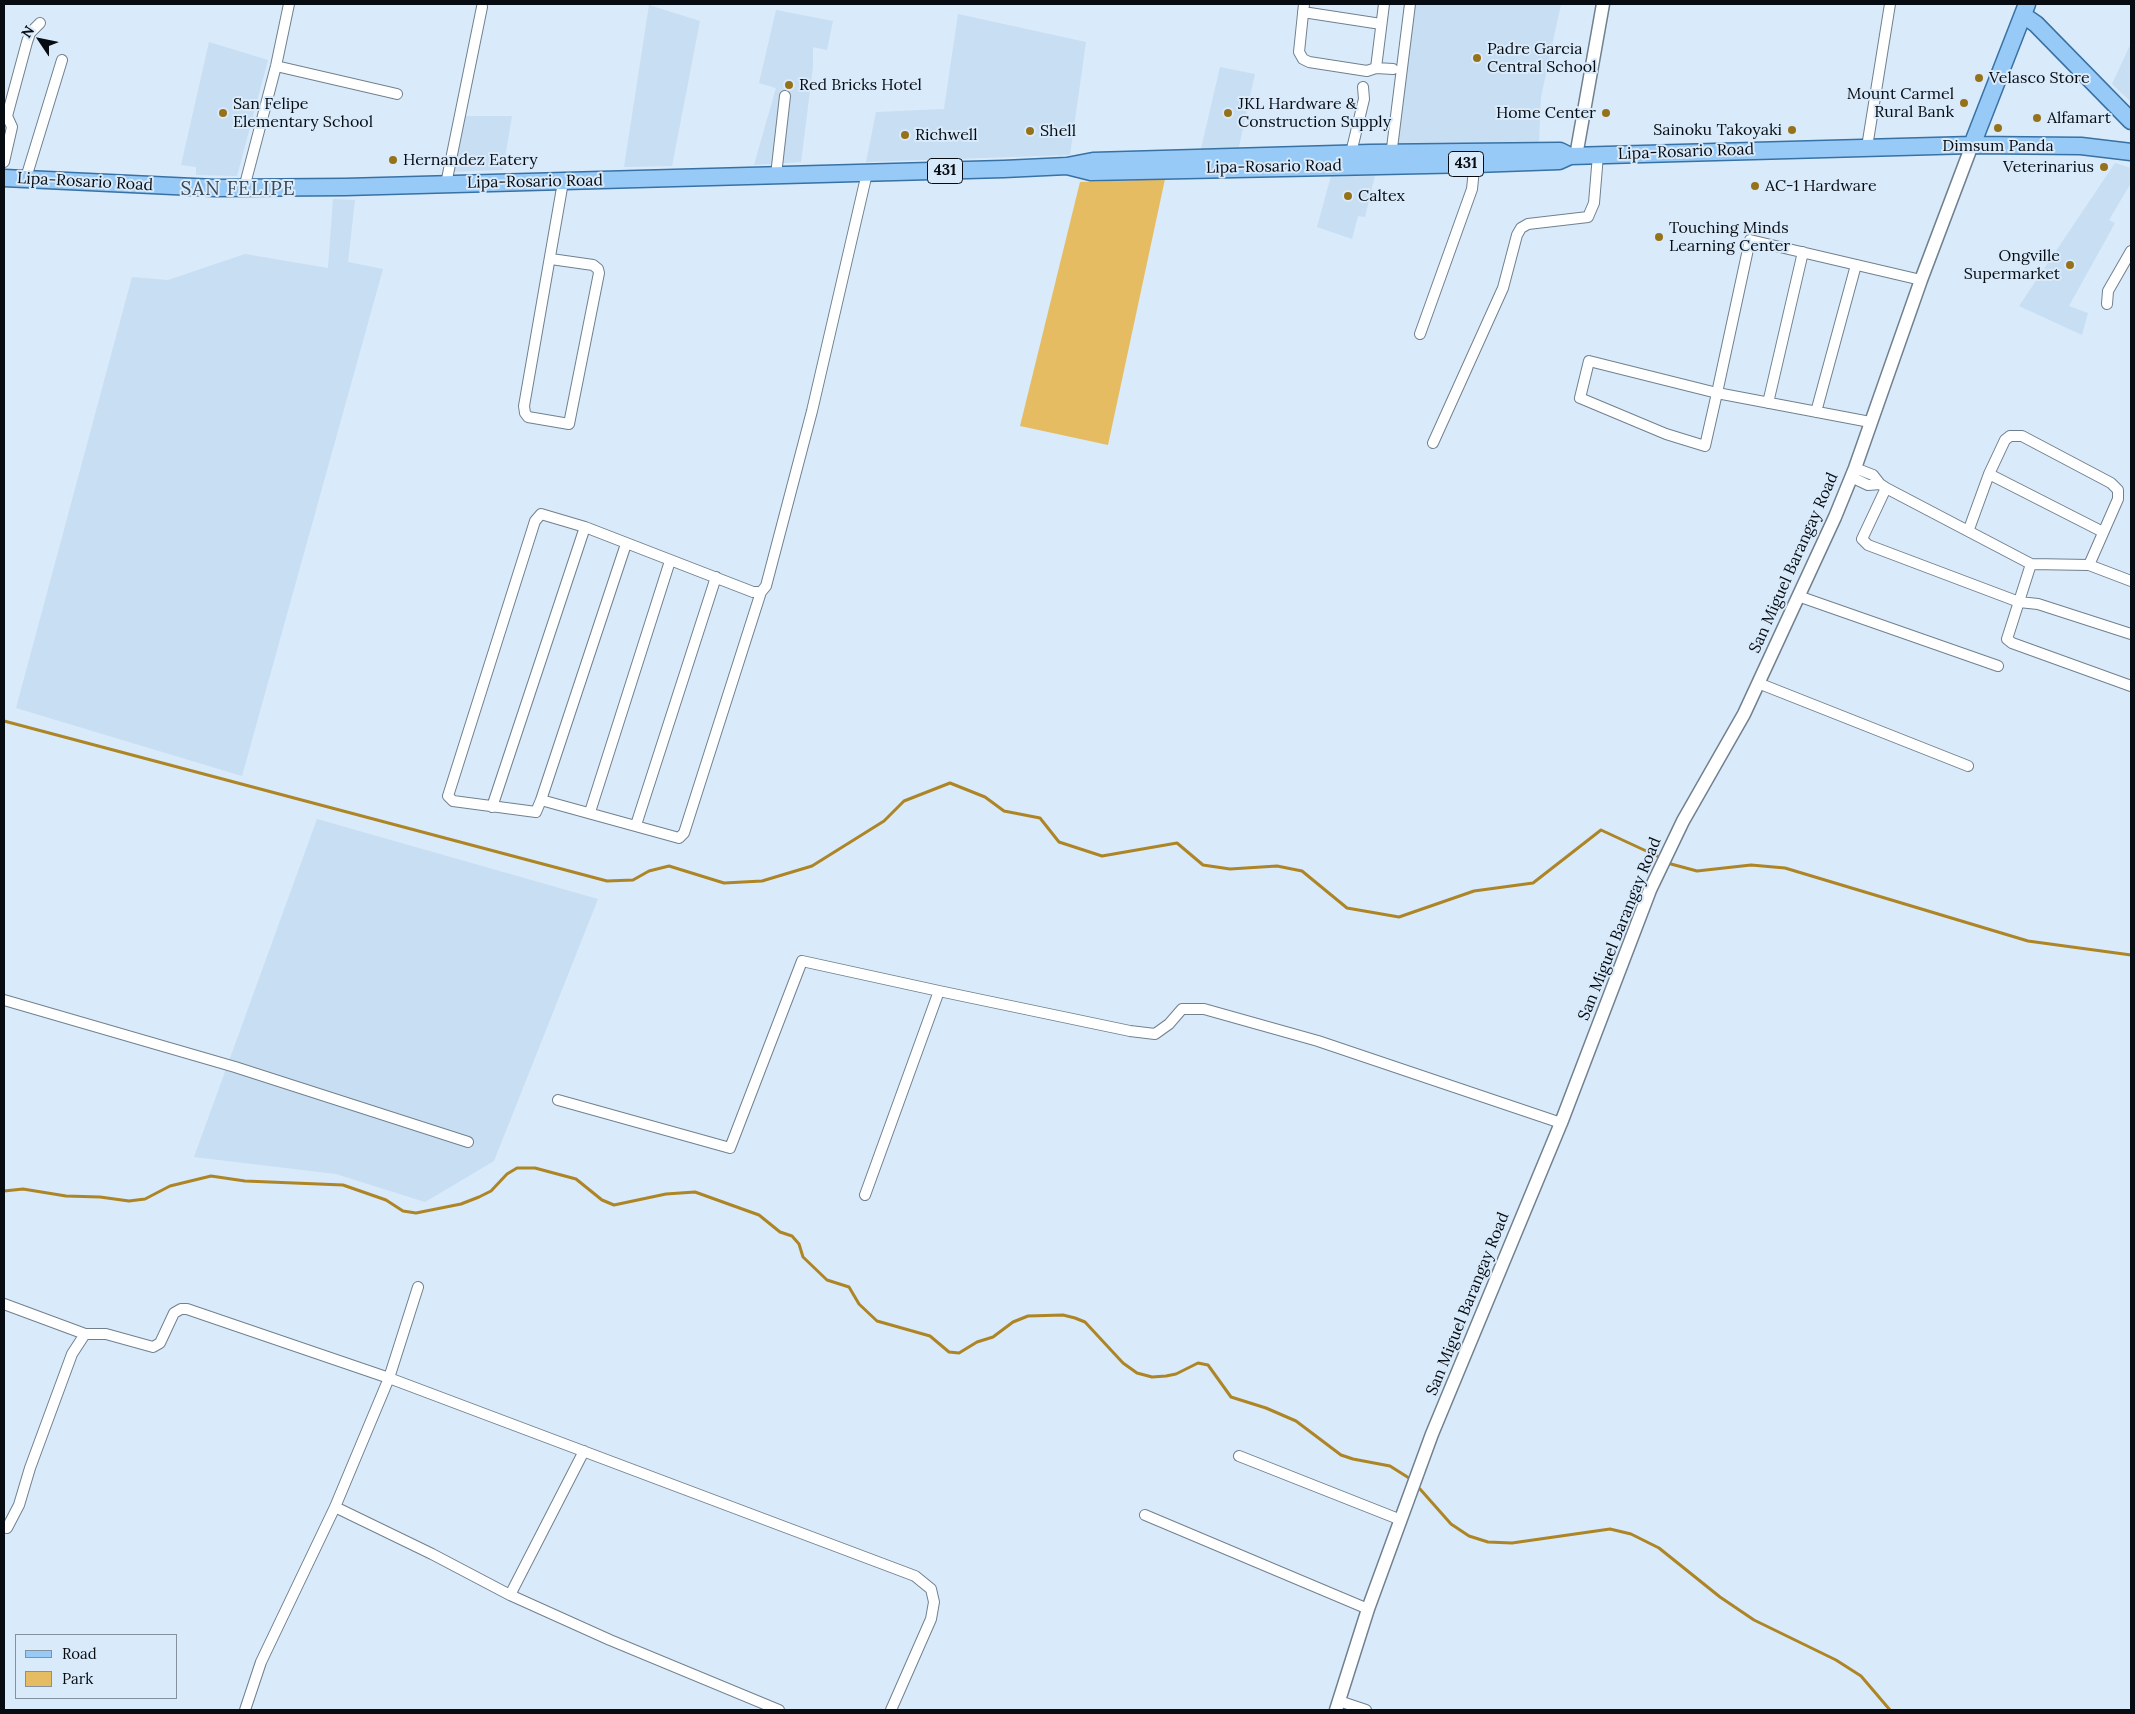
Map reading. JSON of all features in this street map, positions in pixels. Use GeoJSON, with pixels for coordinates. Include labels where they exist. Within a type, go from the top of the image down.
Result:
{"type":"FeatureCollection","features":[{"type":"Feature","properties":{"kind":"main road"},"geometry":{"type":"LineString","coordinates":[[2025,10],[2036,24],[2131,121]]}},
{"type":"Feature","properties":{"kind":"main road"},"geometry":{"type":"LineString","coordinates":[[1972,145],[2025,10]]}},
{"type":"Feature","properties":{"kind":"main road","name":"Lipa-Rosario Road"},"geometry":{"type":"LineString","coordinates":[[4,178],[244,188],[562,182],[867,173],[1067,166],[1093,161],[1475,158],[1559,161],[1573,156],[1598,155],[1972,145],[2081,146],[2131,152]]}},
{"type":"Feature","properties":{"kind":"street"},"geometry":{"type":"LineString","coordinates":[[244,188],[276,66],[289,4]]}},
{"type":"Feature","properties":{"kind":"street"},"geometry":{"type":"LineString","coordinates":[[1350,160],[1355,129],[1354,117],[1358,98],[1371,70],[1384,4]]}},
{"type":"Feature","properties":{"kind":"street"},"geometry":{"type":"LineString","coordinates":[[1391,159],[1410,4]]}},
{"type":"Feature","properties":{"kind":"street"},"geometry":{"type":"LineString","coordinates":[[1573,156],[1604,4]]}},
{"type":"Feature","properties":{"kind":"street"},"geometry":{"type":"LineString","coordinates":[[1867,147],[1890,4]]}},
{"type":"Feature","properties":{"kind":"street"},"geometry":{"type":"LineString","coordinates":[[446,184],[482,7]]}},
{"type":"Feature","properties":{"kind":"street"},"geometry":{"type":"LineString","coordinates":[[1381,24],[1303,8],[1299,52],[1303,59],[1309,62],[1371,70],[1393,69]]}},
{"type":"Feature","properties":{"kind":"street"},"geometry":{"type":"LineString","coordinates":[[4,162],[12,127],[7,116],[30,33],[40,23]]}},
{"type":"Feature","properties":{"kind":"street"},"geometry":{"type":"LineString","coordinates":[[25,180],[62,60]]}},
{"type":"Feature","properties":{"kind":"street"},"geometry":{"type":"LineString","coordinates":[[276,66],[397,94]]}},
{"type":"Feature","properties":{"kind":"street"},"geometry":{"type":"LineString","coordinates":[[776,175],[785,96]]}},
{"type":"Feature","properties":{"kind":"street","name":"San Miguel Barangay Road"},"geometry":{"type":"LineString","coordinates":[[1337,1706],[1368,1609],[1440,1416],[1562,1123],[1663,860],[1737,727],[1853,472],[1921,280],[1972,145]]}},
{"type":"Feature","properties":{"kind":"street"},"geometry":{"type":"LineString","coordinates":[[1433,443],[1503,288],[1517,234],[1521,228],[1528,224],[1588,218],[1594,204],[1598,155]]}},
{"type":"Feature","properties":{"kind":"street"},"geometry":{"type":"LineString","coordinates":[[1420,334],[1472,189],[1475,158]]}},
{"type":"Feature","properties":{"kind":"street"},"geometry":{"type":"LineString","coordinates":[[541,800],[679,838],[684,833],[762,592],[766,586],[812,411],[867,173]]}},
{"type":"Feature","properties":{"kind":"street"},"geometry":{"type":"LineString","coordinates":[[551,259],[593,266],[598,269],[599,273],[569,424],[528,417],[524,406],[551,259],[562,182]]}},
{"type":"Feature","properties":{"kind":"street"},"geometry":{"type":"LineString","coordinates":[[1870,422],[1717,393],[1589,361],[1580,398],[1666,434],[1705,446],[1717,393],[1750,240],[1921,280]]}},
{"type":"Feature","properties":{"kind":"street"},"geometry":{"type":"LineString","coordinates":[[2107,304],[2108,291],[2131,251]]}},
{"type":"Feature","properties":{"kind":"street"},"geometry":{"type":"LineString","coordinates":[[1768,403],[1803,252]]}},
{"type":"Feature","properties":{"kind":"street"},"geometry":{"type":"LineString","coordinates":[[1816,412],[1856,264]]}},
{"type":"Feature","properties":{"kind":"street"},"geometry":{"type":"LineString","coordinates":[[1969,529],[1989,474],[2005,440],[2010,436],[2022,436],[2111,483],[2118,490],[2118,499],[2090,565]]}},
{"type":"Feature","properties":{"kind":"street"},"geometry":{"type":"LineString","coordinates":[[1853,472],[1873,475],[1883,486],[1969,529],[2031,564],[2090,565],[2131,581]]}},
{"type":"Feature","properties":{"kind":"street"},"geometry":{"type":"LineString","coordinates":[[1989,474],[2103,532]]}},
{"type":"Feature","properties":{"kind":"street"},"geometry":{"type":"LineString","coordinates":[[1883,486],[1862,538],[1868,545],[2019,602],[2038,604],[2131,634]]}},
{"type":"Feature","properties":{"kind":"street"},"geometry":{"type":"LineString","coordinates":[[626,544],[536,812],[492,808],[453,801],[448,796],[448,788],[534,521],[541,514],[585,527],[753,592],[762,592]]}},
{"type":"Feature","properties":{"kind":"street"},"geometry":{"type":"LineString","coordinates":[[492,808],[585,527]]}},
{"type":"Feature","properties":{"kind":"street"},"geometry":{"type":"LineString","coordinates":[[590,812],[670,561]]}},
{"type":"Feature","properties":{"kind":"street"},"geometry":{"type":"LineString","coordinates":[[2031,564],[2007,639],[2012,643],[2131,686]]}},
{"type":"Feature","properties":{"kind":"street"},"geometry":{"type":"LineString","coordinates":[[636,825],[716,577]]}},
{"type":"Feature","properties":{"kind":"street"},"geometry":{"type":"LineString","coordinates":[[1798,596],[1998,666]]}},
{"type":"Feature","properties":{"kind":"street"},"geometry":{"type":"LineString","coordinates":[[1758,683],[1968,766]]}},
{"type":"Feature","properties":{"kind":"street"},"geometry":{"type":"LineString","coordinates":[[558,1100],[730,1148],[802,962],[1130,1032],[1155,1034],[1182,1010],[1204,1010],[1318,1041],[1562,1123]]}},
{"type":"Feature","properties":{"kind":"street"},"geometry":{"type":"LineString","coordinates":[[865,1195],[939,992]]}},
{"type":"Feature","properties":{"kind":"street"},"geometry":{"type":"LineString","coordinates":[[4,1000],[235,1067],[468,1142]]}},
{"type":"Feature","properties":{"kind":"street"},"geometry":{"type":"LineString","coordinates":[[245,1710],[261,1662],[334,1507],[389,1378],[418,1287]]}},
{"type":"Feature","properties":{"kind":"street"},"geometry":{"type":"LineString","coordinates":[[4,1304],[85,1334],[106,1334],[154,1348],[160,1343],[174,1313],[181,1309],[187,1309],[389,1378],[915,1576],[930,1588],[934,1602],[931,1619],[891,1710]]}},
{"type":"Feature","properties":{"kind":"street"},"geometry":{"type":"LineString","coordinates":[[7,1528],[19,1505],[30,1468],[72,1354],[85,1334]]}},
{"type":"Feature","properties":{"kind":"street"},"geometry":{"type":"LineString","coordinates":[[510,1595],[584,1451]]}},
{"type":"Feature","properties":{"kind":"street"},"geometry":{"type":"LineString","coordinates":[[1239,1456],[1401,1520]]}},
{"type":"Feature","properties":{"kind":"street"},"geometry":{"type":"LineString","coordinates":[[334,1507],[432,1554],[510,1595],[610,1640],[779,1710]]}},
{"type":"Feature","properties":{"kind":"street"},"geometry":{"type":"LineString","coordinates":[[1145,1515],[1368,1609]]}},
{"type":"Feature","properties":{"kind":"street"},"geometry":{"type":"LineString","coordinates":[[1337,1706],[1366,1710]]}},
{"type":"Feature","properties":{"kind":"shaded area","name":"Padre Garcia Central School"},"geometry":{"type":"Polygon","coordinates":[[[1412,4],[1561,4],[1541,97],[1539,142],[1394,149],[1412,4]]]}},
{"type":"Feature","properties":{"kind":"shaded area"},"geometry":{"type":"Polygon","coordinates":[[[649,5],[700,21],[672,166],[624,167],[649,5]]]}},
{"type":"Feature","properties":{"kind":"shaded area","name":"Red Bricks Hotel"},"geometry":{"type":"Polygon","coordinates":[[[776,10],[833,21],[827,50],[813,47],[813,67],[801,162],[754,165],[776,88],[759,83],[776,10]]]}},
{"type":"Feature","properties":{"kind":"shaded area"},"geometry":{"type":"Polygon","coordinates":[[[958,14],[1086,42],[1070,155],[866,162],[876,112],[944,109],[958,14]]]}},
{"type":"Feature","properties":{"kind":"shaded area","name":"San Felipe Elementary School"},"geometry":{"type":"Polygon","coordinates":[[[209,42],[268,60],[237,176],[196,175],[196,167],[181,165],[209,42]]]}},
{"type":"Feature","properties":{"kind":"shaded area"},"geometry":{"type":"Polygon","coordinates":[[[2131,43],[2131,102],[2112,84],[2131,43]]]}},
{"type":"Feature","properties":{"kind":"shaded area","name":"JKL Hardware & Construction Supply"},"geometry":{"type":"Polygon","coordinates":[[[1220,67],[1255,74],[1238,151],[1200,153],[1220,67]]]}},
{"type":"Feature","properties":{"kind":"shaded area"},"geometry":{"type":"Polygon","coordinates":[[[460,116],[512,116],[503,170],[448,172],[460,116]]]}},
{"type":"Feature","properties":{"kind":"shaded area","name":"Ongville Supermarket"},"geometry":{"type":"Polygon","coordinates":[[[2115,163],[2131,168],[2131,183],[2109,220],[2115,223],[2069,306],[2088,313],[2082,335],[2019,306],[2115,163]]]}},
{"type":"Feature","properties":{"kind":"shaded area","name":"Caltex"},"geometry":{"type":"Polygon","coordinates":[[[1375,175],[1365,217],[1358,216],[1352,239],[1317,227],[1331,176],[1375,175]]]}},
{"type":"Feature","properties":{"kind":"shaded area"},"geometry":{"type":"Polygon","coordinates":[[[333,199],[355,200],[348,262],[383,269],[242,776],[16,708],[132,277],[168,280],[245,254],[328,268],[333,199]]]}},
{"type":"Feature","properties":{"kind":"shaded area"},"geometry":{"type":"Polygon","coordinates":[[[317,819],[598,899],[494,1161],[425,1202],[336,1174],[194,1157],[317,819]]]}},
{"type":"Feature","properties":{"kind":"green space"},"geometry":{"type":"Polygon","coordinates":[[[1165,179],[1108,445],[1020,426],[1080,182],[1165,179]]]}},
{"type":"Feature","properties":{"kind":"waterway"},"geometry":{"type":"LineString","coordinates":[[4,721],[607,881],[633,880],[649,871],[669,866],[724,883],[762,881],[812,866],[884,821],[904,801],[950,783],[985,797],[1004,811],[1040,818],[1059,842],[1102,856],[1177,843],[1203,865],[1230,869],[1277,866],[1302,871],[1347,908],[1399,917],[1474,891],[1533,883],[1601,830],[1657,856]]}},
{"type":"Feature","properties":{"kind":"waterway"},"geometry":{"type":"LineString","coordinates":[[1671,864],[1697,871],[1751,865],[1785,868],[2028,941],[2131,955]]}},
{"type":"Feature","properties":{"kind":"waterway"},"geometry":{"type":"LineString","coordinates":[[4,1191],[23,1189],[66,1196],[100,1197],[129,1201],[145,1199],[170,1186],[211,1176],[245,1181],[343,1185],[386,1200],[403,1211],[416,1213],[461,1204],[491,1191],[507,1174],[517,1168],[535,1168],[576,1179],[602,1200],[614,1205],[666,1194],[695,1192],[759,1215],[780,1232],[792,1236],[799,1244],[803,1257],[827,1280],[849,1287],[859,1304],[877,1321],[930,1336],[949,1352],[959,1353],[977,1342],[993,1337],[1013,1322],[1028,1316],[1063,1315],[1075,1318],[1085,1322],[1123,1363],[1137,1373],[1152,1377],[1166,1376],[1176,1374],[1198,1363],[1208,1365],[1231,1397],[1266,1408],[1296,1421],[1341,1455],[1390,1466],[1409,1478]]}},
{"type":"Feature","properties":{"kind":"waterway"},"geometry":{"type":"LineString","coordinates":[[1420,1489],[1451,1524],[1469,1536],[1488,1542],[1512,1543],[1610,1529],[1631,1534],[1659,1548],[1720,1597],[1754,1620],[1836,1660],[1861,1676],[1890,1710]]}},
{"type":"Feature","properties":{"kind":"place","name":"Padre Garcia Central School"},"geometry":{"type":"Point","coordinates":[1477,58]}},
{"type":"Feature","properties":{"kind":"place","name":"Velasco Store"},"geometry":{"type":"Point","coordinates":[1979,78]}},
{"type":"Feature","properties":{"kind":"place","name":"Red Bricks Hotel"},"geometry":{"type":"Point","coordinates":[789,85]}},
{"type":"Feature","properties":{"kind":"place","name":"Mount Carmel Rural Bank"},"geometry":{"type":"Point","coordinates":[1964,103]}},
{"type":"Feature","properties":{"kind":"place","name":"San Felipe Elementary School"},"geometry":{"type":"Point","coordinates":[223,113]}},
{"type":"Feature","properties":{"kind":"place","name":"JKL Hardware & Construction Supply"},"geometry":{"type":"Point","coordinates":[1228,113]}},
{"type":"Feature","properties":{"kind":"place","name":"Home Center"},"geometry":{"type":"Point","coordinates":[1606,113]}},
{"type":"Feature","properties":{"kind":"place","name":"Alfamart"},"geometry":{"type":"Point","coordinates":[2037,118]}},
{"type":"Feature","properties":{"kind":"place","name":"Dimsum Panda"},"geometry":{"type":"Point","coordinates":[1998,128]}},
{"type":"Feature","properties":{"kind":"place","name":"Sainoku Takoyaki"},"geometry":{"type":"Point","coordinates":[1792,130]}},
{"type":"Feature","properties":{"kind":"place","name":"Shell"},"geometry":{"type":"Point","coordinates":[1030,131]}},
{"type":"Feature","properties":{"kind":"place","name":"Richwell"},"geometry":{"type":"Point","coordinates":[905,135]}},
{"type":"Feature","properties":{"kind":"place","name":"Hernandez Eatery"},"geometry":{"type":"Point","coordinates":[393,160]}},
{"type":"Feature","properties":{"kind":"place","name":"Veterinarius"},"geometry":{"type":"Point","coordinates":[2104,167]}},
{"type":"Feature","properties":{"kind":"place","name":"AC-1 Hardware"},"geometry":{"type":"Point","coordinates":[1755,186]}},
{"type":"Feature","properties":{"kind":"place","name":"Caltex"},"geometry":{"type":"Point","coordinates":[1348,196]}},
{"type":"Feature","properties":{"kind":"place","name":"Touching Minds Learning Center"},"geometry":{"type":"Point","coordinates":[1659,237]}},
{"type":"Feature","properties":{"kind":"place","name":"Ongville Supermarket"},"geometry":{"type":"Point","coordinates":[2070,265]}},
{"type":"Feature","properties":{"kind":"district","name":"SAN FELIPE"},"geometry":{"type":"Point","coordinates":[238,190]}}]}
